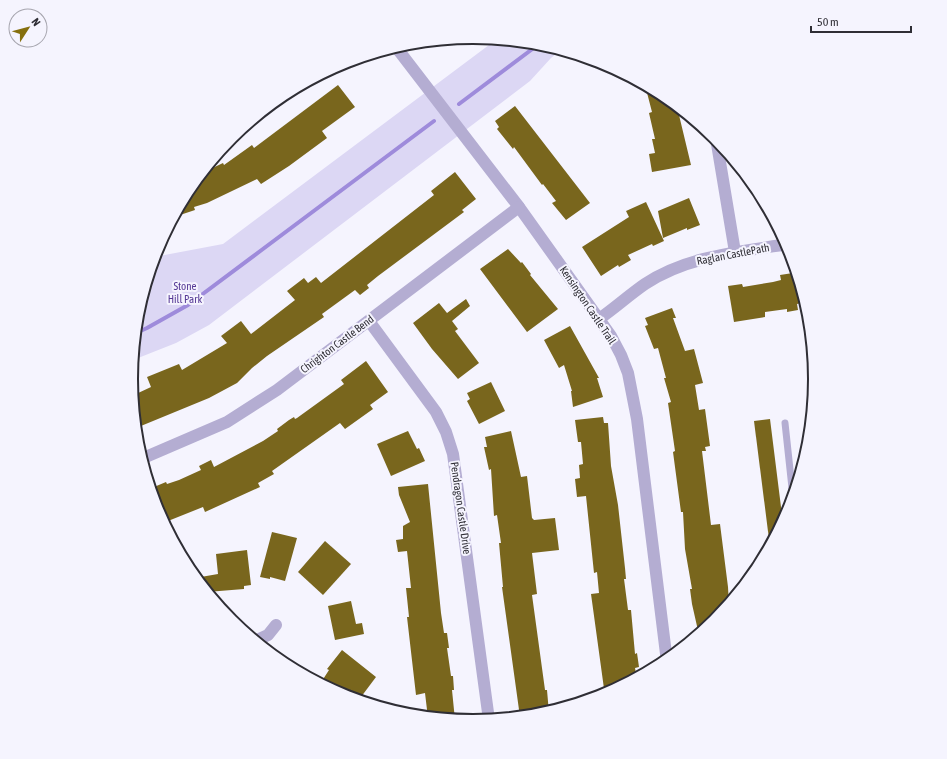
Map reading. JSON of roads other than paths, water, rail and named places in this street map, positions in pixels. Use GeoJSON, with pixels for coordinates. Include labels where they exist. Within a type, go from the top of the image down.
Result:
{"type":"FeatureCollection","features":[{"type":"Feature","properties":{"kind":"street","name":"Kensington Castle Trail"},"geometry":{"type":"LineString","coordinates":[[400,52],[519,207],[599,319],[621,355],[632,390],[666,654]]}},
{"type":"Feature","properties":{"kind":"street"},"geometry":{"type":"LineString","coordinates":[[718,149],[734,252]]}},
{"type":"Feature","properties":{"kind":"street","name":"Chrighton Castle Bend"},"geometry":{"type":"LineString","coordinates":[[147,457],[204,433],[237,416],[277,390],[519,207]]}},
{"type":"Feature","properties":{"kind":"street","name":"Raglan CastlePath"},"geometry":{"type":"LineString","coordinates":[[599,319],[646,284],[667,272],[693,261],[734,252],[780,245]]}},
{"type":"Feature","properties":{"kind":"street","name":"Pendragon Castle Drive"},"geometry":{"type":"LineString","coordinates":[[369,320],[436,412],[446,432],[453,454],[488,714]]}},
{"type":"Feature","properties":{"kind":"street"},"geometry":{"type":"LineString","coordinates":[[260,639],[268,635],[276,625]]}},
{"type":"Feature","properties":{"kind":"lane"},"geometry":{"type":"LineString","coordinates":[[785,423],[794,479]]}},
{"type":"Feature","properties":{"kind":"waterway"},"geometry":{"type":"LineString","coordinates":[[459,104],[532,49]]}},
{"type":"Feature","properties":{"kind":"waterway"},"geometry":{"type":"LineString","coordinates":[[142,330],[188,305],[434,121]]}},
{"type":"Feature","properties":{"kind":"park label","name":"Stone Hill Park"},"geometry":{"type":"Point","coordinates":[185,292]}}]}
